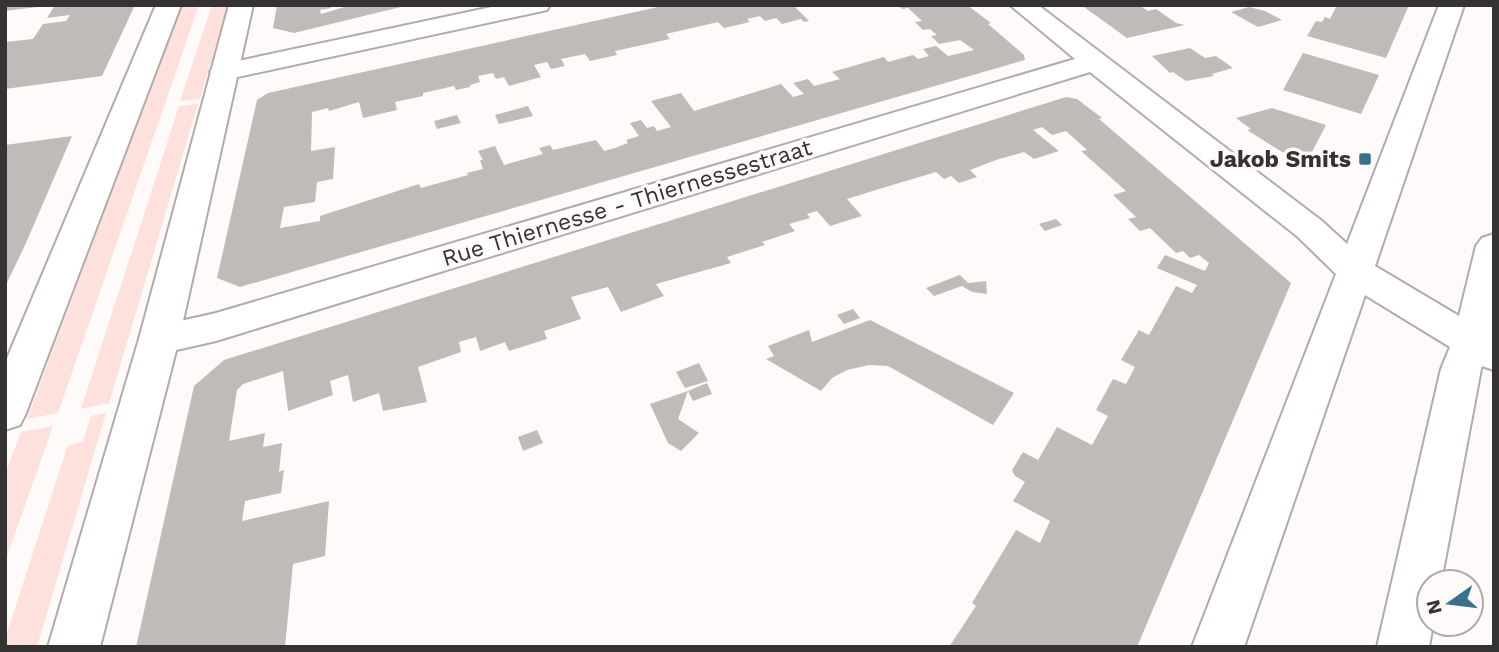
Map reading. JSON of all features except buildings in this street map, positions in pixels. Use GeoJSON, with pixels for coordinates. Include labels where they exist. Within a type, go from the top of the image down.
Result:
{"type":"FeatureCollection","features":[{"type":"Feature","properties":{"kind":"street"},"geometry":{"type":"LineString","coordinates":[[5,413],[169,5]]}},
{"type":"Feature","properties":{"kind":"street"},"geometry":{"type":"LineString","coordinates":[[74,647],[159,339],[241,5]]}},
{"type":"Feature","properties":{"kind":"street"},"geometry":{"type":"LineString","coordinates":[[224,72],[538,5]]}},
{"type":"Feature","properties":{"kind":"street"},"geometry":{"type":"LineString","coordinates":[[1022,5],[1310,229],[1356,272],[1483,349]]}},
{"type":"Feature","properties":{"kind":"street"},"geometry":{"type":"LineString","coordinates":[[1218,647],[1452,5]]}},
{"type":"Feature","properties":{"kind":"street","name":"Rue Thiernesse - Thiernessestraat"},"geometry":{"type":"LineString","coordinates":[[159,339],[216,327],[1094,62]]}},
{"type":"Feature","properties":{"kind":"street"},"geometry":{"type":"LineString","coordinates":[[1403,647],[1461,369],[1483,349],[1494,246]]}},
{"type":"Feature","properties":{"kind":"shaded area"},"geometry":{"type":"Polygon","coordinates":[[[182,5],[199,5],[58,413],[27,419],[182,5]]]}},
{"type":"Feature","properties":{"kind":"shaded area"},"geometry":{"type":"Polygon","coordinates":[[[212,5],[228,5],[200,99],[180,101],[212,5]]]}},
{"type":"Feature","properties":{"kind":"shaded area"},"geometry":{"type":"Polygon","coordinates":[[[198,104],[109,403],[81,409],[179,106],[198,104]]]}},
{"type":"Feature","properties":{"kind":"shaded area"},"geometry":{"type":"Polygon","coordinates":[[[106,413],[37,647],[5,647],[5,639],[68,445],[83,442],[91,416],[106,413]]]}},
{"type":"Feature","properties":{"kind":"shaded area"},"geometry":{"type":"Polygon","coordinates":[[[53,426],[5,562],[5,474],[21,432],[53,426]]]}},
{"type":"Feature","properties":{"kind":"place","name":"Jakob Smits"},"geometry":{"type":"Point","coordinates":[1365,159]}}]}
